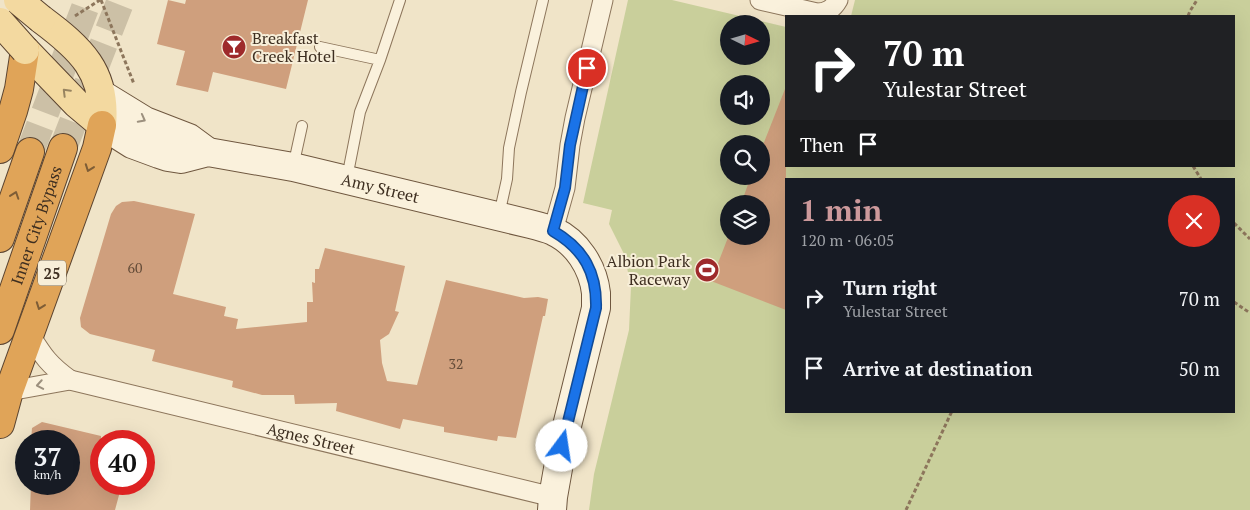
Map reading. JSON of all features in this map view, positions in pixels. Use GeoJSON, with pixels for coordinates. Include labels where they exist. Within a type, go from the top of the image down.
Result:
{"type":"FeatureCollection","features":[{"type":"Feature","properties":{"kind":"highway"},"geometry":{"type":"LineString","coordinates":[[0,149],[19,89],[25,50]]}},
{"type":"Feature","properties":{"kind":"highway","name":"25"},"geometry":{"type":"LineString","coordinates":[[0,424],[10,391],[97,148],[102,125]]}},
{"type":"Feature","properties":{"kind":"highway","name":"Inner City Bypass"},"geometry":{"type":"LineString","coordinates":[[0,330],[63,148]]}},
{"type":"Feature","properties":{"kind":"highway","name":"Inner City Bypass"},"geometry":{"type":"LineString","coordinates":[[0,238],[30,152]]}},
{"type":"Feature","properties":{"kind":"main road","name":"25"},"geometry":{"type":"LineString","coordinates":[[18,0],[68,40],[83,56],[96,78],[101,94],[103,108],[102,125]]}},
{"type":"Feature","properties":{"kind":"main road"},"geometry":{"type":"LineString","coordinates":[[0,22],[77,104],[102,125]]}},
{"type":"Feature","properties":{"kind":"street"},"geometry":{"type":"LineString","coordinates":[[553,503],[562,446],[594,316],[596,294],[589,267],[581,254],[568,241],[553,231],[565,188],[575,118],[603,0]]}},
{"type":"Feature","properties":{"kind":"street"},"geometry":{"type":"LineString","coordinates":[[760,0],[811,13],[824,13],[833,5]]}},
{"type":"Feature","properties":{"kind":"street","name":"Amy Street"},"geometry":{"type":"LineString","coordinates":[[101,94],[145,121],[189,138],[208,152]]}},
{"type":"Feature","properties":{"kind":"street","name":"Amy Street"},"geometry":{"type":"LineString","coordinates":[[102,125],[124,140],[159,154],[181,159],[208,152],[293,167],[553,231]]}},
{"type":"Feature","properties":{"kind":"street","name":"Agnes Street"},"geometry":{"type":"LineString","coordinates":[[30,335],[52,366],[70,380],[553,503]]}},
{"type":"Feature","properties":{"kind":"street","name":"Agnes Street"},"geometry":{"type":"LineString","coordinates":[[10,391],[70,380]]}},
{"type":"Feature","properties":{"kind":"lane"},"geometry":{"type":"LineString","coordinates":[[347,180],[360,112],[400,0]]}},
{"type":"Feature","properties":{"kind":"lane"},"geometry":{"type":"LineString","coordinates":[[498,216],[507,179],[509,148],[543,0]]}},
{"type":"Feature","properties":{"kind":"lane"},"geometry":{"type":"LineString","coordinates":[[320,47],[380,60]]}},
{"type":"Feature","properties":{"kind":"lane"},"geometry":{"type":"LineString","coordinates":[[293,167],[302,126]]}},
{"type":"Feature","properties":{"kind":"path"},"geometry":{"type":"LineString","coordinates":[[70,19],[100,0],[135,89]]}},
{"type":"Feature","properties":{"kind":"path"},"geometry":{"type":"LineString","coordinates":[[1188,15],[1197,0]]}},
{"type":"Feature","properties":{"kind":"path"},"geometry":{"type":"LineString","coordinates":[[1194,167],[1200,178]]}},
{"type":"Feature","properties":{"kind":"path"},"geometry":{"type":"LineString","coordinates":[[1235,224],[1250,239]]}},
{"type":"Feature","properties":{"kind":"path"},"geometry":{"type":"LineString","coordinates":[[1235,303],[1250,313]]}},
{"type":"Feature","properties":{"kind":"path"},"geometry":{"type":"LineString","coordinates":[[906,510],[951,413]]}},
{"type":"Feature","properties":{"kind":"green space","name":"Albion Park Raceway"},"geometry":{"type":"Polygon","coordinates":[[[628,0],[672,0],[735,15],[720,15],[720,65],[770,65],[770,23],[785,27],[785,167],[1235,167],[1235,15],[851,15],[855,0],[1250,0],[1250,510],[589,510],[594,474],[629,330],[631,286],[624,254],[609,224],[612,210],[583,203],[628,0]]]}},
{"type":"Feature","properties":{"kind":"pier"},"geometry":{"type":"Polygon","coordinates":[[[0,0],[34,0],[0,83],[0,0]]]}},
{"type":"Feature","properties":{"kind":"building","name":"Breakfast Creek Hotel"},"geometry":{"type":"Polygon","coordinates":[[[168,0],[185,4],[186,0],[308,0],[286,89],[213,72],[208,92],[176,85],[185,51],[157,44],[168,0]]]}},
{"type":"Feature","properties":{"kind":"building"},"geometry":{"type":"Polygon","coordinates":[[[785,89],[785,310],[711,281],[725,245],[770,245],[770,195],[744,195],[748,185],[770,185],[770,135],[767,135],[785,89]]]}},
{"type":"Feature","properties":{"kind":"building"},"geometry":{"type":"Polygon","coordinates":[[[134,201],[195,214],[173,294],[226,307],[224,316],[238,319],[236,329],[307,322],[307,302],[313,302],[312,282],[315,283],[315,269],[319,269],[325,248],[405,266],[395,311],[399,312],[389,334],[380,340],[382,363],[387,381],[417,385],[446,280],[524,298],[538,297],[548,299],[516,438],[498,436],[497,441],[444,432],[444,427],[403,419],[400,429],[336,411],[337,403],[295,404],[294,395],[262,395],[232,387],[233,381],[152,361],[155,350],[90,334],[81,327],[80,318],[111,214],[116,206],[122,202],[134,201]]]}},
{"type":"Feature","properties":{"kind":"building"},"geometry":{"type":"Polygon","coordinates":[[[42,422],[76,430],[32,430],[42,422]]]}},
{"type":"Feature","properties":{"kind":"building"},"geometry":{"type":"Polygon","coordinates":[[[80,431],[90,433],[90,495],[119,495],[115,510],[30,510],[31,495],[80,495],[80,431]]]}},
{"type":"Feature","properties":{"kind":"tunnel"},"geometry":{"type":"LineString","coordinates":[[30,152],[88,0]]}},
{"type":"Feature","properties":{"kind":"tunnel"},"geometry":{"type":"LineString","coordinates":[[63,148],[121,0]]}},
{"type":"Feature","properties":{"kind":"place","name":"Breakfast Creek Hotel"},"geometry":{"type":"Point","coordinates":[234,47]}},
{"type":"Feature","properties":{"kind":"place","name":"Albion Park Raceway"},"geometry":{"type":"Point","coordinates":[707,270]}},
{"type":"Feature","properties":{"kind":"route"},"geometry":{"type":"LineString","coordinates":[[562,446],[596,308],[596,294],[589,267],[581,254],[563,237],[553,231],[565,188],[570,145],[587,68]]}}]}
